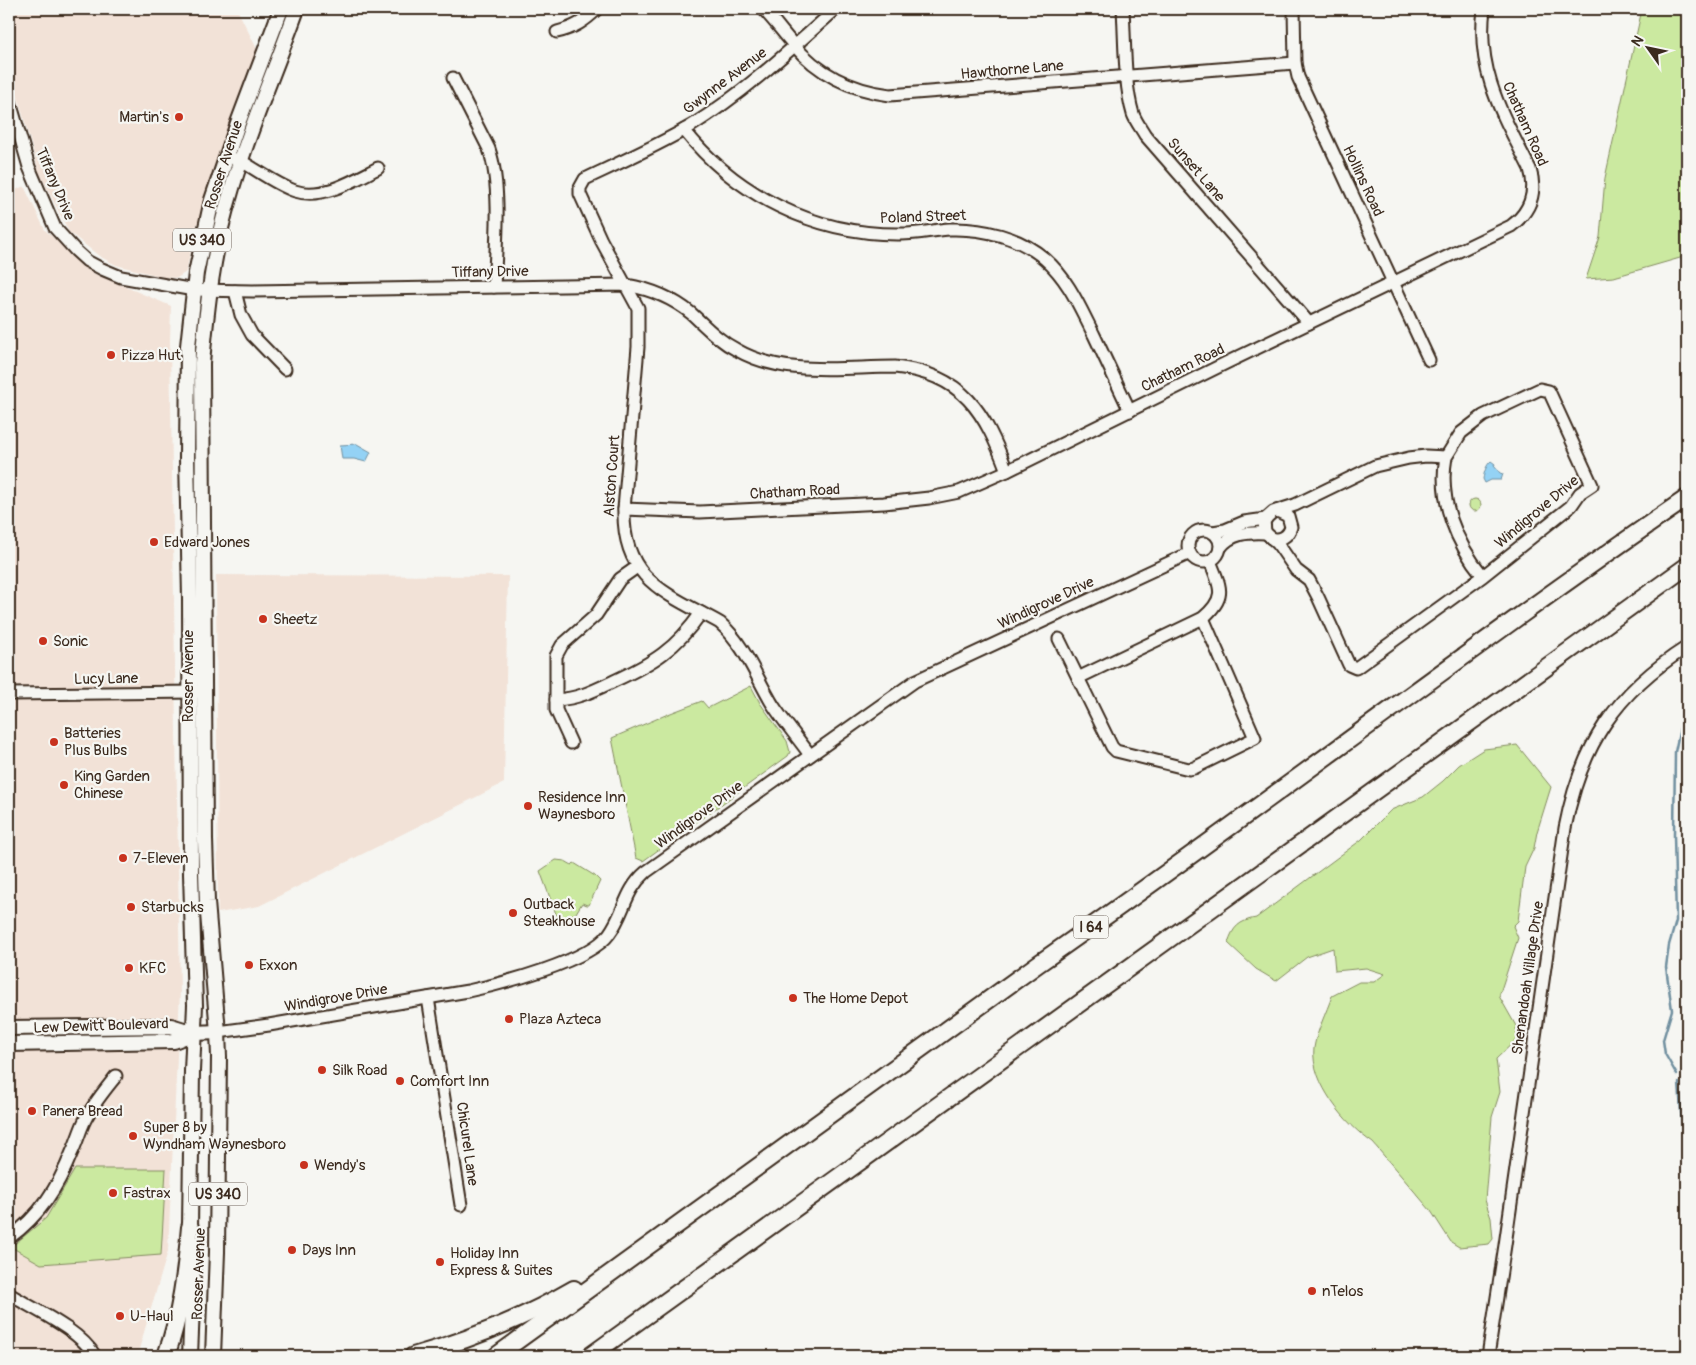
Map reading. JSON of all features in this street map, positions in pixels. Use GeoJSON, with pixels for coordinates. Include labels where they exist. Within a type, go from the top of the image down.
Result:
{"type":"FeatureCollection","features":[{"type":"Feature","properties":{"kind":"highway","name":"I 64"},"geometry":{"type":"LineString","coordinates":[[496,1356],[1110,914],[1572,578],[1687,498]]}},
{"type":"Feature","properties":{"kind":"highway"},"geometry":{"type":"LineString","coordinates":[[590,1356],[1687,566]]}},
{"type":"Feature","properties":{"kind":"highway"},"geometry":{"type":"LineString","coordinates":[[166,1356],[178,1317],[190,1227]]}},
{"type":"Feature","properties":{"kind":"highway"},"geometry":{"type":"LineString","coordinates":[[413,1356],[462,1341],[518,1318],[560,1297],[652,1244]]}},
{"type":"Feature","properties":{"kind":"highway"},"geometry":{"type":"LineString","coordinates":[[598,1356],[657,1308]]}},
{"type":"Feature","properties":{"kind":"main road","name":"Rosser Avenue"},"geometry":{"type":"LineString","coordinates":[[190,1356],[193,1282],[190,1227],[195,1005],[189,692],[188,346],[194,290],[205,229],[226,156],[281,9]]}},
{"type":"Feature","properties":{"kind":"main road","name":"Rosser Avenue"},"geometry":{"type":"LineString","coordinates":[[213,1356],[218,1183],[218,1032],[207,902],[204,770],[202,363],[214,257],[229,195],[297,9]]}},
{"type":"Feature","properties":{"kind":"main road","name":"Lew Dewitt Boulevard"},"geometry":{"type":"LineString","coordinates":[[9,1028],[171,1026],[194,1034]]}},
{"type":"Feature","properties":{"kind":"main road","name":"Lew Dewitt Boulevard"},"geometry":{"type":"LineString","coordinates":[[9,1044],[174,1041],[194,1034],[218,1032]]}},
{"type":"Feature","properties":{"kind":"street"},"geometry":{"type":"LineString","coordinates":[[557,32],[578,25],[597,9]]}},
{"type":"Feature","properties":{"kind":"street","name":"Hawthorne Lane"},"geometry":{"type":"LineString","coordinates":[[763,9],[794,46],[819,69],[835,80],[874,93],[890,94],[1295,63]]}},
{"type":"Feature","properties":{"kind":"street","name":"Gwynne Avenue"},"geometry":{"type":"LineString","coordinates":[[622,161],[684,130],[751,83],[836,9]]}},
{"type":"Feature","properties":{"kind":"street","name":"Sunset Lane"},"geometry":{"type":"LineString","coordinates":[[1123,9],[1127,75],[1133,114],[1145,135],[1309,323]]}},
{"type":"Feature","properties":{"kind":"street","name":"Hollins Road"},"geometry":{"type":"LineString","coordinates":[[1294,9],[1295,63],[1298,77],[1429,360]]}},
{"type":"Feature","properties":{"kind":"street","name":"Chatham Road"},"geometry":{"type":"LineString","coordinates":[[624,509],[700,512],[884,502],[929,498],[959,492],[1007,471],[1511,226],[1524,215],[1532,198],[1533,178],[1492,91],[1482,47],[1484,9]]}},
{"type":"Feature","properties":{"kind":"street"},"geometry":{"type":"LineString","coordinates":[[454,78],[493,160],[496,196],[494,287]]}},
{"type":"Feature","properties":{"kind":"street","name":"Tiffany Drive"},"geometry":{"type":"LineString","coordinates":[[9,98],[29,167],[55,228],[76,251],[92,264],[121,277],[194,290],[320,291],[626,286],[650,290],[667,298],[691,314],[726,344],[767,363],[788,367],[895,366],[910,368],[938,377],[961,392],[977,410],[999,450],[1007,471]]}},
{"type":"Feature","properties":{"kind":"street","name":"Poland Street"},"geometry":{"type":"LineString","coordinates":[[684,130],[710,159],[732,178],[771,204],[808,219],[856,231],[879,234],[970,229],[1008,238],[1037,253],[1056,270],[1075,296],[1130,410]]}},
{"type":"Feature","properties":{"kind":"street"},"geometry":{"type":"LineString","coordinates":[[226,156],[241,161],[286,187],[306,193],[316,193],[344,185],[378,168]]}},
{"type":"Feature","properties":{"kind":"street","name":"Alston Court"},"geometry":{"type":"LineString","coordinates":[[622,161],[586,179],[580,188],[580,194],[601,240],[638,308],[639,328],[623,526],[626,544],[637,567],[659,589],[720,623],[735,639],[773,705],[810,755]]}},
{"type":"Feature","properties":{"kind":"street"},"geometry":{"type":"LineString","coordinates":[[235,291],[241,315],[252,335],[285,369]]}},
{"type":"Feature","properties":{"kind":"street","name":"Windigrove Drive"},"geometry":{"type":"LineString","coordinates":[[1268,535],[1283,550],[1296,570],[1309,580],[1349,665],[1356,668],[1483,576],[1571,506],[1580,493],[1592,485],[1549,391],[1540,389],[1483,416],[1461,433],[1446,457],[1443,486],[1449,515],[1470,561],[1483,576]]}},
{"type":"Feature","properties":{"kind":"street"},"geometry":{"type":"LineString","coordinates":[[1268,535],[1264,524],[1270,514],[1295,505],[1375,466],[1408,458],[1426,456],[1446,457]]}},
{"type":"Feature","properties":{"kind":"street"},"geometry":{"type":"LineString","coordinates":[[1283,550],[1286,536],[1291,527],[1290,520],[1295,505]]}},
{"type":"Feature","properties":{"kind":"street"},"geometry":{"type":"LineString","coordinates":[[1277,512],[1281,512],[1290,520]]}},
{"type":"Feature","properties":{"kind":"street"},"geometry":{"type":"LineString","coordinates":[[1266,518],[1244,522],[1225,530],[1213,532],[1203,530],[1194,534],[1188,543],[1190,553],[1198,561],[1210,561],[1215,558],[1224,542],[1235,536],[1250,533],[1268,535],[1279,539],[1286,536]]}},
{"type":"Feature","properties":{"kind":"street"},"geometry":{"type":"LineString","coordinates":[[1213,532],[1219,539],[1220,548]]}},
{"type":"Feature","properties":{"kind":"street","name":"Windigrove Drive"},"geometry":{"type":"LineString","coordinates":[[218,1032],[468,991],[510,981],[555,965],[598,945],[609,934],[629,893],[639,879],[914,681],[1190,553]]}},
{"type":"Feature","properties":{"kind":"street"},"geometry":{"type":"LineString","coordinates":[[1078,678],[1203,618],[1218,602],[1220,595],[1217,578],[1210,561]]}},
{"type":"Feature","properties":{"kind":"street"},"geometry":{"type":"LineString","coordinates":[[571,743],[558,716],[556,656],[558,650],[596,616],[620,579],[637,567]]}},
{"type":"Feature","properties":{"kind":"street"},"geometry":{"type":"LineString","coordinates":[[556,700],[582,696],[650,664],[674,645],[691,628],[701,613]]}},
{"type":"Feature","properties":{"kind":"street"},"geometry":{"type":"LineString","coordinates":[[1059,639],[1112,747],[1116,751],[1189,769],[1255,738],[1203,618]]}},
{"type":"Feature","properties":{"kind":"street","name":"Shenandoah Village Drive"},"geometry":{"type":"LineString","coordinates":[[1488,1356],[1565,828],[1573,795],[1596,739],[1611,714],[1639,682],[1687,647]]}},
{"type":"Feature","properties":{"kind":"street","name":"Lucy Lane"},"geometry":{"type":"LineString","coordinates":[[9,694],[205,691]]}},
{"type":"Feature","properties":{"kind":"street","name":"Chicurel Lane"},"geometry":{"type":"LineString","coordinates":[[428,998],[461,1205]]}},
{"type":"Feature","properties":{"kind":"street"},"geometry":{"type":"LineString","coordinates":[[9,1238],[30,1221],[52,1194],[65,1170],[86,1119],[100,1096],[116,1076]]}},
{"type":"Feature","properties":{"kind":"street"},"geometry":{"type":"LineString","coordinates":[[9,1294],[76,1335],[86,1343],[95,1356]]}},
{"type":"Feature","properties":{"kind":"shaded area"},"geometry":{"type":"Polygon","coordinates":[[[9,9],[237,9],[257,49],[222,147],[197,225],[186,272],[177,278],[163,277],[116,265],[99,256],[69,232],[39,172],[9,66],[9,9]]]}},
{"type":"Feature","properties":{"kind":"shaded area"},"geometry":{"type":"Polygon","coordinates":[[[24,186],[45,230],[93,273],[171,306],[180,992],[168,1251],[137,1356],[9,1356],[9,193],[24,186]]]}},
{"type":"Feature","properties":{"kind":"shaded area"},"geometry":{"type":"Polygon","coordinates":[[[216,575],[508,576],[504,783],[259,906],[218,913],[216,575]]]}},
{"type":"Feature","properties":{"kind":"green space"},"geometry":{"type":"Polygon","coordinates":[[[1642,9],[1687,9],[1687,256],[1614,277],[1586,279],[1600,237],[1605,178],[1642,9]]]}},
{"type":"Feature","properties":{"kind":"green space"},"geometry":{"type":"Polygon","coordinates":[[[1473,499],[1477,499],[1481,505],[1477,511],[1473,511],[1469,507],[1469,503],[1473,499]]]}},
{"type":"Feature","properties":{"kind":"green space"},"geometry":{"type":"Polygon","coordinates":[[[751,686],[760,703],[787,741],[790,752],[788,756],[643,861],[636,858],[612,738],[702,701],[708,708],[751,686]]]}},
{"type":"Feature","properties":{"kind":"green space"},"geometry":{"type":"Polygon","coordinates":[[[1517,745],[1551,787],[1534,848],[1525,867],[1518,921],[1513,926],[1518,938],[1499,996],[1516,1026],[1517,1039],[1496,1059],[1500,1092],[1492,1117],[1485,1200],[1491,1218],[1493,1239],[1489,1244],[1459,1247],[1451,1242],[1431,1211],[1373,1143],[1341,1114],[1324,1088],[1314,1061],[1315,1042],[1332,996],[1359,982],[1374,982],[1385,974],[1366,968],[1335,971],[1333,948],[1307,957],[1276,981],[1256,969],[1228,943],[1232,933],[1241,923],[1256,918],[1361,840],[1391,810],[1423,797],[1459,765],[1484,749],[1517,745]]]}},
{"type":"Feature","properties":{"kind":"green space"},"geometry":{"type":"Polygon","coordinates":[[[556,860],[565,861],[572,865],[574,863],[600,881],[589,905],[582,903],[576,913],[559,922],[540,871],[556,860]]]}},
{"type":"Feature","properties":{"kind":"green space","name":"Fastrax"},"geometry":{"type":"Polygon","coordinates":[[[75,1169],[166,1169],[161,1255],[41,1264],[11,1247],[46,1218],[75,1169]]]}},
{"type":"Feature","properties":{"kind":"water"},"geometry":{"type":"Polygon","coordinates":[[[357,444],[371,452],[366,462],[342,459],[340,445],[357,444]]]}},
{"type":"Feature","properties":{"kind":"water"},"geometry":{"type":"Polygon","coordinates":[[[1491,461],[1500,473],[1503,474],[1501,480],[1491,480],[1485,483],[1483,479],[1484,474],[1491,461]]]}},
{"type":"Feature","properties":{"kind":"waterway"},"geometry":{"type":"LineString","coordinates":[[1677,1075],[1665,1054],[1663,1040],[1672,1010],[1666,967],[1669,945],[1676,921],[1675,752],[1687,695]]}},
{"type":"Feature","properties":{"kind":"waterway"},"geometry":{"type":"LineString","coordinates":[[1679,1083],[1687,1196]]}},
{"type":"Feature","properties":{"kind":"place","name":"Martin's"},"geometry":{"type":"Point","coordinates":[179,117]}},
{"type":"Feature","properties":{"kind":"place","name":"Pizza Hut"},"geometry":{"type":"Point","coordinates":[111,355]}},
{"type":"Feature","properties":{"kind":"place","name":"Edward Jones"},"geometry":{"type":"Point","coordinates":[154,542]}},
{"type":"Feature","properties":{"kind":"place","name":"Sheetz"},"geometry":{"type":"Point","coordinates":[263,619]}},
{"type":"Feature","properties":{"kind":"place","name":"Sonic"},"geometry":{"type":"Point","coordinates":[43,641]}},
{"type":"Feature","properties":{"kind":"place","name":"Batteries Plus Bulbs"},"geometry":{"type":"Point","coordinates":[54,742]}},
{"type":"Feature","properties":{"kind":"place","name":"King Garden Chinese"},"geometry":{"type":"Point","coordinates":[64,785]}},
{"type":"Feature","properties":{"kind":"place","name":"Residence Inn Waynesboro"},"geometry":{"type":"Point","coordinates":[528,806]}},
{"type":"Feature","properties":{"kind":"place","name":"7-Eleven"},"geometry":{"type":"Point","coordinates":[123,858]}},
{"type":"Feature","properties":{"kind":"place","name":"Starbucks"},"geometry":{"type":"Point","coordinates":[131,907]}},
{"type":"Feature","properties":{"kind":"place","name":"Outback Steakhouse"},"geometry":{"type":"Point","coordinates":[513,913]}},
{"type":"Feature","properties":{"kind":"place","name":"Exxon"},"geometry":{"type":"Point","coordinates":[249,965]}},
{"type":"Feature","properties":{"kind":"place","name":"KFC"},"geometry":{"type":"Point","coordinates":[129,968]}},
{"type":"Feature","properties":{"kind":"place","name":"The Home Depot"},"geometry":{"type":"Point","coordinates":[793,998]}},
{"type":"Feature","properties":{"kind":"place","name":"Plaza Azteca"},"geometry":{"type":"Point","coordinates":[509,1019]}},
{"type":"Feature","properties":{"kind":"place","name":"Silk Road"},"geometry":{"type":"Point","coordinates":[322,1070]}},
{"type":"Feature","properties":{"kind":"place","name":"Comfort Inn"},"geometry":{"type":"Point","coordinates":[400,1081]}},
{"type":"Feature","properties":{"kind":"place","name":"Panera Bread"},"geometry":{"type":"Point","coordinates":[32,1111]}},
{"type":"Feature","properties":{"kind":"place","name":"Super 8 by Wyndham Waynesboro"},"geometry":{"type":"Point","coordinates":[133,1136]}},
{"type":"Feature","properties":{"kind":"place","name":"Wendy's"},"geometry":{"type":"Point","coordinates":[304,1165]}},
{"type":"Feature","properties":{"kind":"place","name":"Fastrax"},"geometry":{"type":"Point","coordinates":[113,1193]}},
{"type":"Feature","properties":{"kind":"place","name":"Days Inn"},"geometry":{"type":"Point","coordinates":[292,1250]}},
{"type":"Feature","properties":{"kind":"place","name":"Holiday Inn Express & Suites"},"geometry":{"type":"Point","coordinates":[440,1262]}},
{"type":"Feature","properties":{"kind":"place","name":"nTelos"},"geometry":{"type":"Point","coordinates":[1312,1291]}},
{"type":"Feature","properties":{"kind":"place","name":"U-Haul"},"geometry":{"type":"Point","coordinates":[120,1316]}}]}
